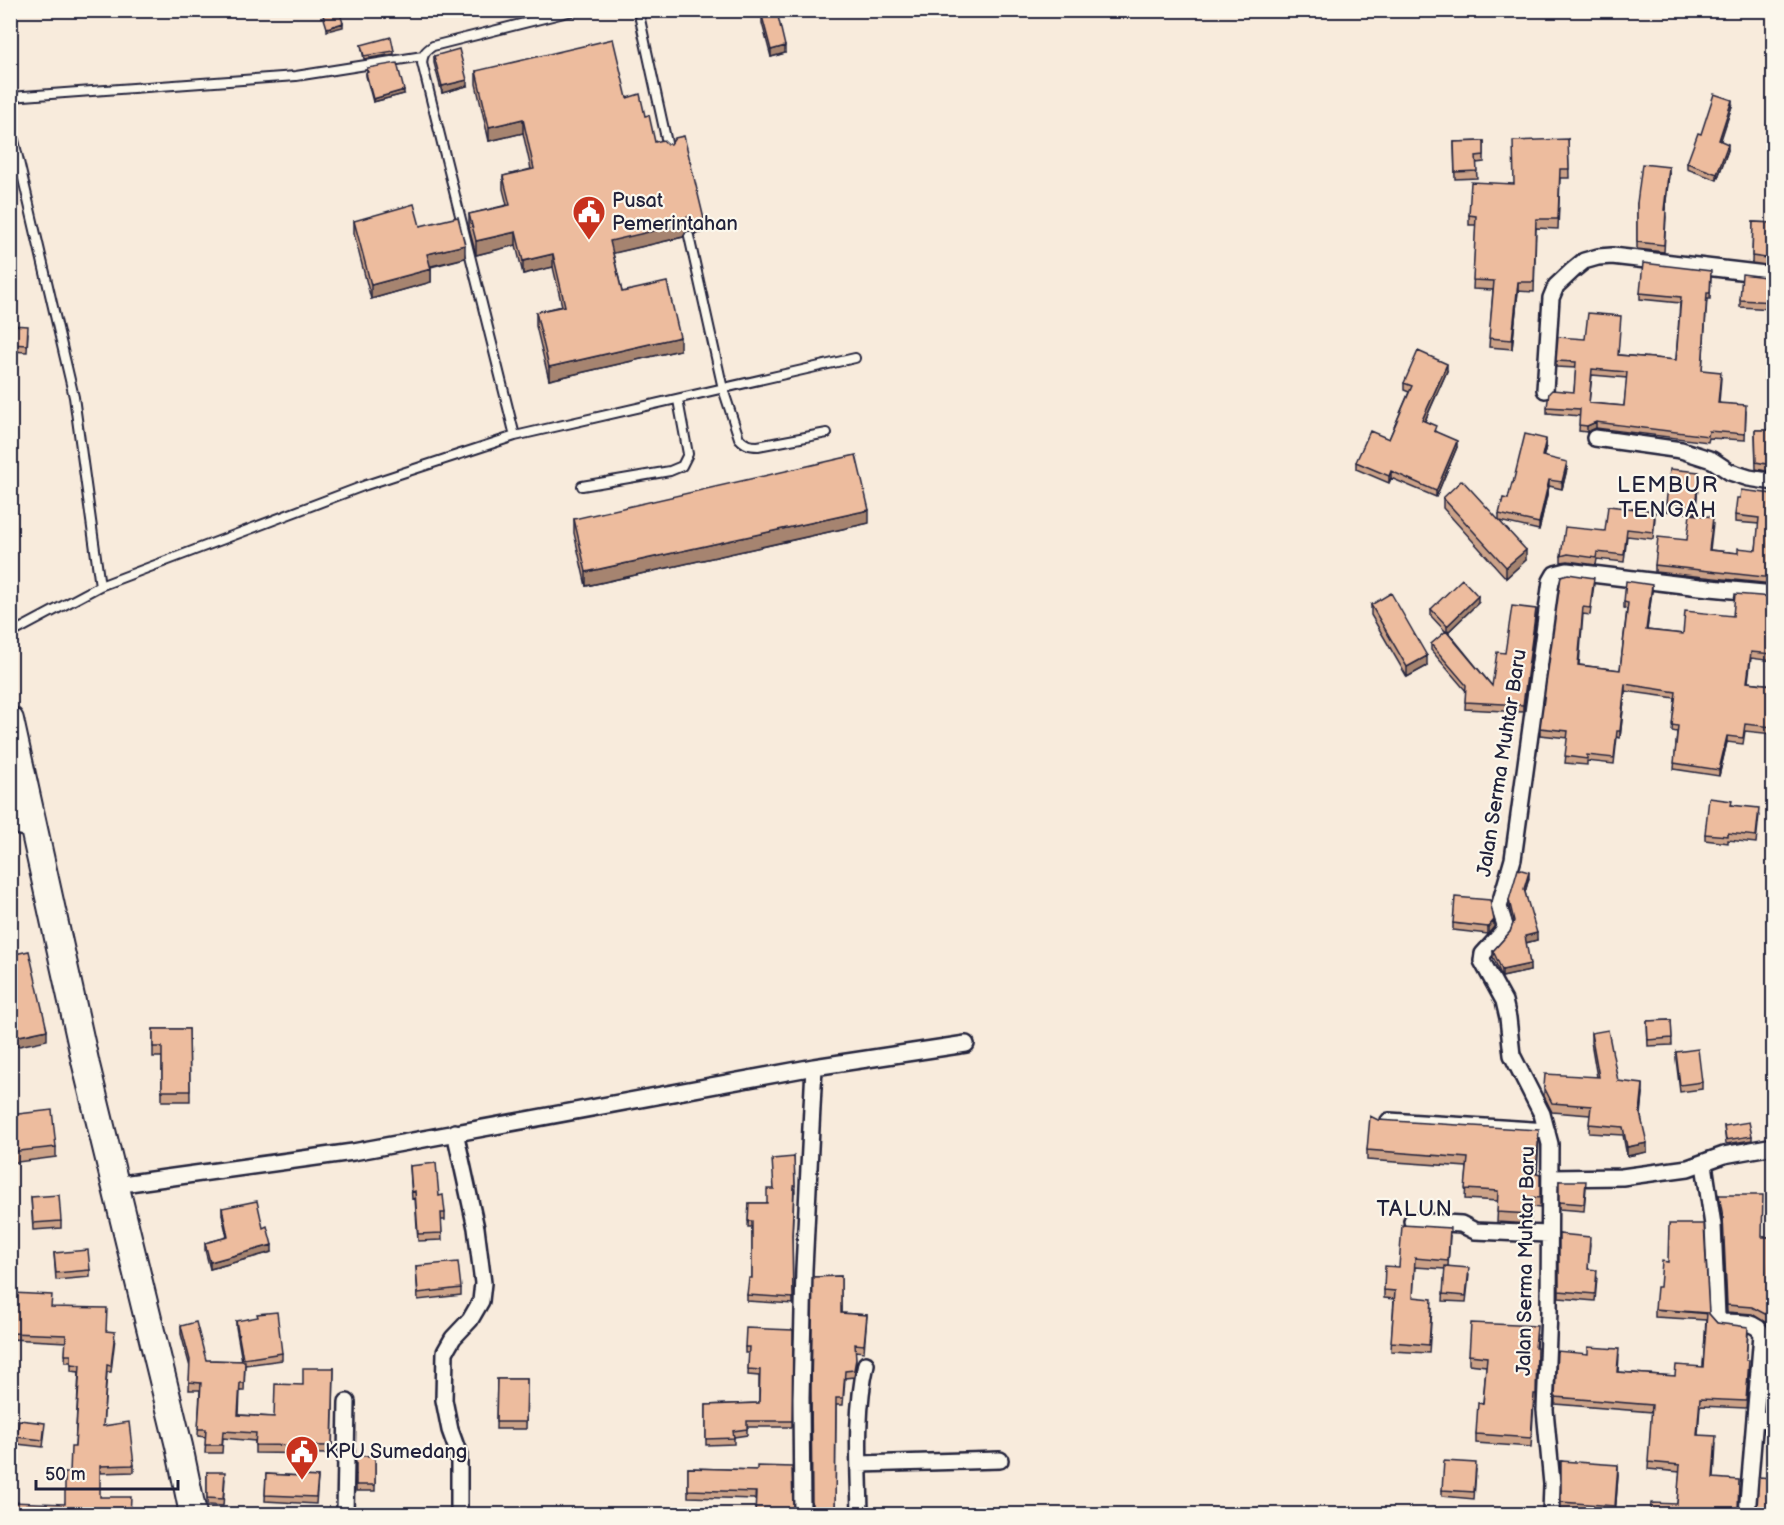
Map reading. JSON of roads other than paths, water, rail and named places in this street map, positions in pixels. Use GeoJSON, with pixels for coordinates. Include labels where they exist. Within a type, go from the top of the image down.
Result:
{"type":"FeatureCollection","features":[{"type":"Feature","properties":{"kind":"highway"},"geometry":{"type":"LineString","coordinates":[[10,720],[23,827],[177,1434],[193,1515]]}},
{"type":"Feature","properties":{"kind":"street"},"geometry":{"type":"LineString","coordinates":[[1545,390],[1551,298],[1556,286],[1584,261],[1612,256],[1773,275]]}},
{"type":"Feature","properties":{"kind":"street"},"geometry":{"type":"LineString","coordinates":[[1594,438],[1681,450],[1712,460],[1730,472],[1773,482]]}},
{"type":"Feature","properties":{"kind":"street","name":"Jalan Serma Muhtar Baru"},"geometry":{"type":"LineString","coordinates":[[1551,1515],[1552,1484],[1545,1410],[1549,1312],[1550,1144],[1542,1114],[1512,1055],[1504,1001],[1482,961],[1484,954],[1503,932],[1505,925],[1499,907],[1513,859],[1551,581],[1559,572],[1567,571],[1773,594]]}},
{"type":"Feature","properties":{"kind":"street"},"geometry":{"type":"LineString","coordinates":[[115,1185],[353,1152],[814,1066],[966,1044]]}},
{"type":"Feature","properties":{"kind":"street"},"geometry":{"type":"LineString","coordinates":[[802,1515],[801,1397],[804,1269],[814,1066]]}},
{"type":"Feature","properties":{"kind":"street"},"geometry":{"type":"LineString","coordinates":[[1379,1120],[1547,1131]]}},
{"type":"Feature","properties":{"kind":"street"},"geometry":{"type":"LineString","coordinates":[[455,1132],[476,1228],[483,1282],[481,1301],[470,1320],[453,1338],[445,1352],[444,1400],[450,1430],[459,1455],[459,1515]]}},
{"type":"Feature","properties":{"kind":"street"},"geometry":{"type":"LineString","coordinates":[[1550,1178],[1622,1177],[1688,1168],[1724,1155],[1773,1146]]}},
{"type":"Feature","properties":{"kind":"street"},"geometry":{"type":"LineString","coordinates":[[1704,1164],[1713,1225],[1717,1316],[1721,1322],[1752,1324],[1757,1326],[1762,1334],[1747,1515]]}},
{"type":"Feature","properties":{"kind":"street"},"geometry":{"type":"LineString","coordinates":[[1412,1221],[1461,1224],[1475,1231],[1548,1234]]}},
{"type":"Feature","properties":{"kind":"street"},"geometry":{"type":"LineString","coordinates":[[860,1515],[859,1422],[866,1364]]}},
{"type":"Feature","properties":{"kind":"street"},"geometry":{"type":"LineString","coordinates":[[345,1515],[347,1402]]}},
{"type":"Feature","properties":{"kind":"street"},"geometry":{"type":"LineString","coordinates":[[1756,1419],[1773,1420]]}},
{"type":"Feature","properties":{"kind":"street"},"geometry":{"type":"LineString","coordinates":[[859,1464],[1000,1460]]}},
{"type":"Feature","properties":{"kind":"lane"},"geometry":{"type":"LineString","coordinates":[[515,436],[425,74],[423,56],[433,46],[576,10]]}},
{"type":"Feature","properties":{"kind":"lane"},"geometry":{"type":"LineString","coordinates":[[638,10],[669,152]]}},
{"type":"Feature","properties":{"kind":"lane"},"geometry":{"type":"LineString","coordinates":[[10,97],[296,76],[423,56]]}},
{"type":"Feature","properties":{"kind":"lane"},"geometry":{"type":"LineString","coordinates":[[10,123],[74,397],[100,586]]}},
{"type":"Feature","properties":{"kind":"lane"},"geometry":{"type":"LineString","coordinates":[[689,236],[723,389],[739,438],[743,443],[758,446],[827,433]]}},
{"type":"Feature","properties":{"kind":"lane"},"geometry":{"type":"LineString","coordinates":[[10,634],[100,586],[366,485],[515,436],[855,358]]}},
{"type":"Feature","properties":{"kind":"lane"},"geometry":{"type":"LineString","coordinates":[[582,486],[670,471],[682,466],[688,454],[678,400]]}},
{"type":"Feature","properties":{"kind":"place","name":"Pusat Pemerintahan"},"geometry":{"type":"Point","coordinates":[589,241]}},
{"type":"Feature","properties":{"kind":"place","name":"KPU Sumedang"},"geometry":{"type":"Point","coordinates":[302,1481]}},
{"type":"Feature","properties":{"kind":"district","name":"LEMBUR TENGAH"},"geometry":{"type":"Point","coordinates":[1668,498]}},
{"type":"Feature","properties":{"kind":"district","name":"TALUN"},"geometry":{"type":"Point","coordinates":[1415,1209]}}]}
